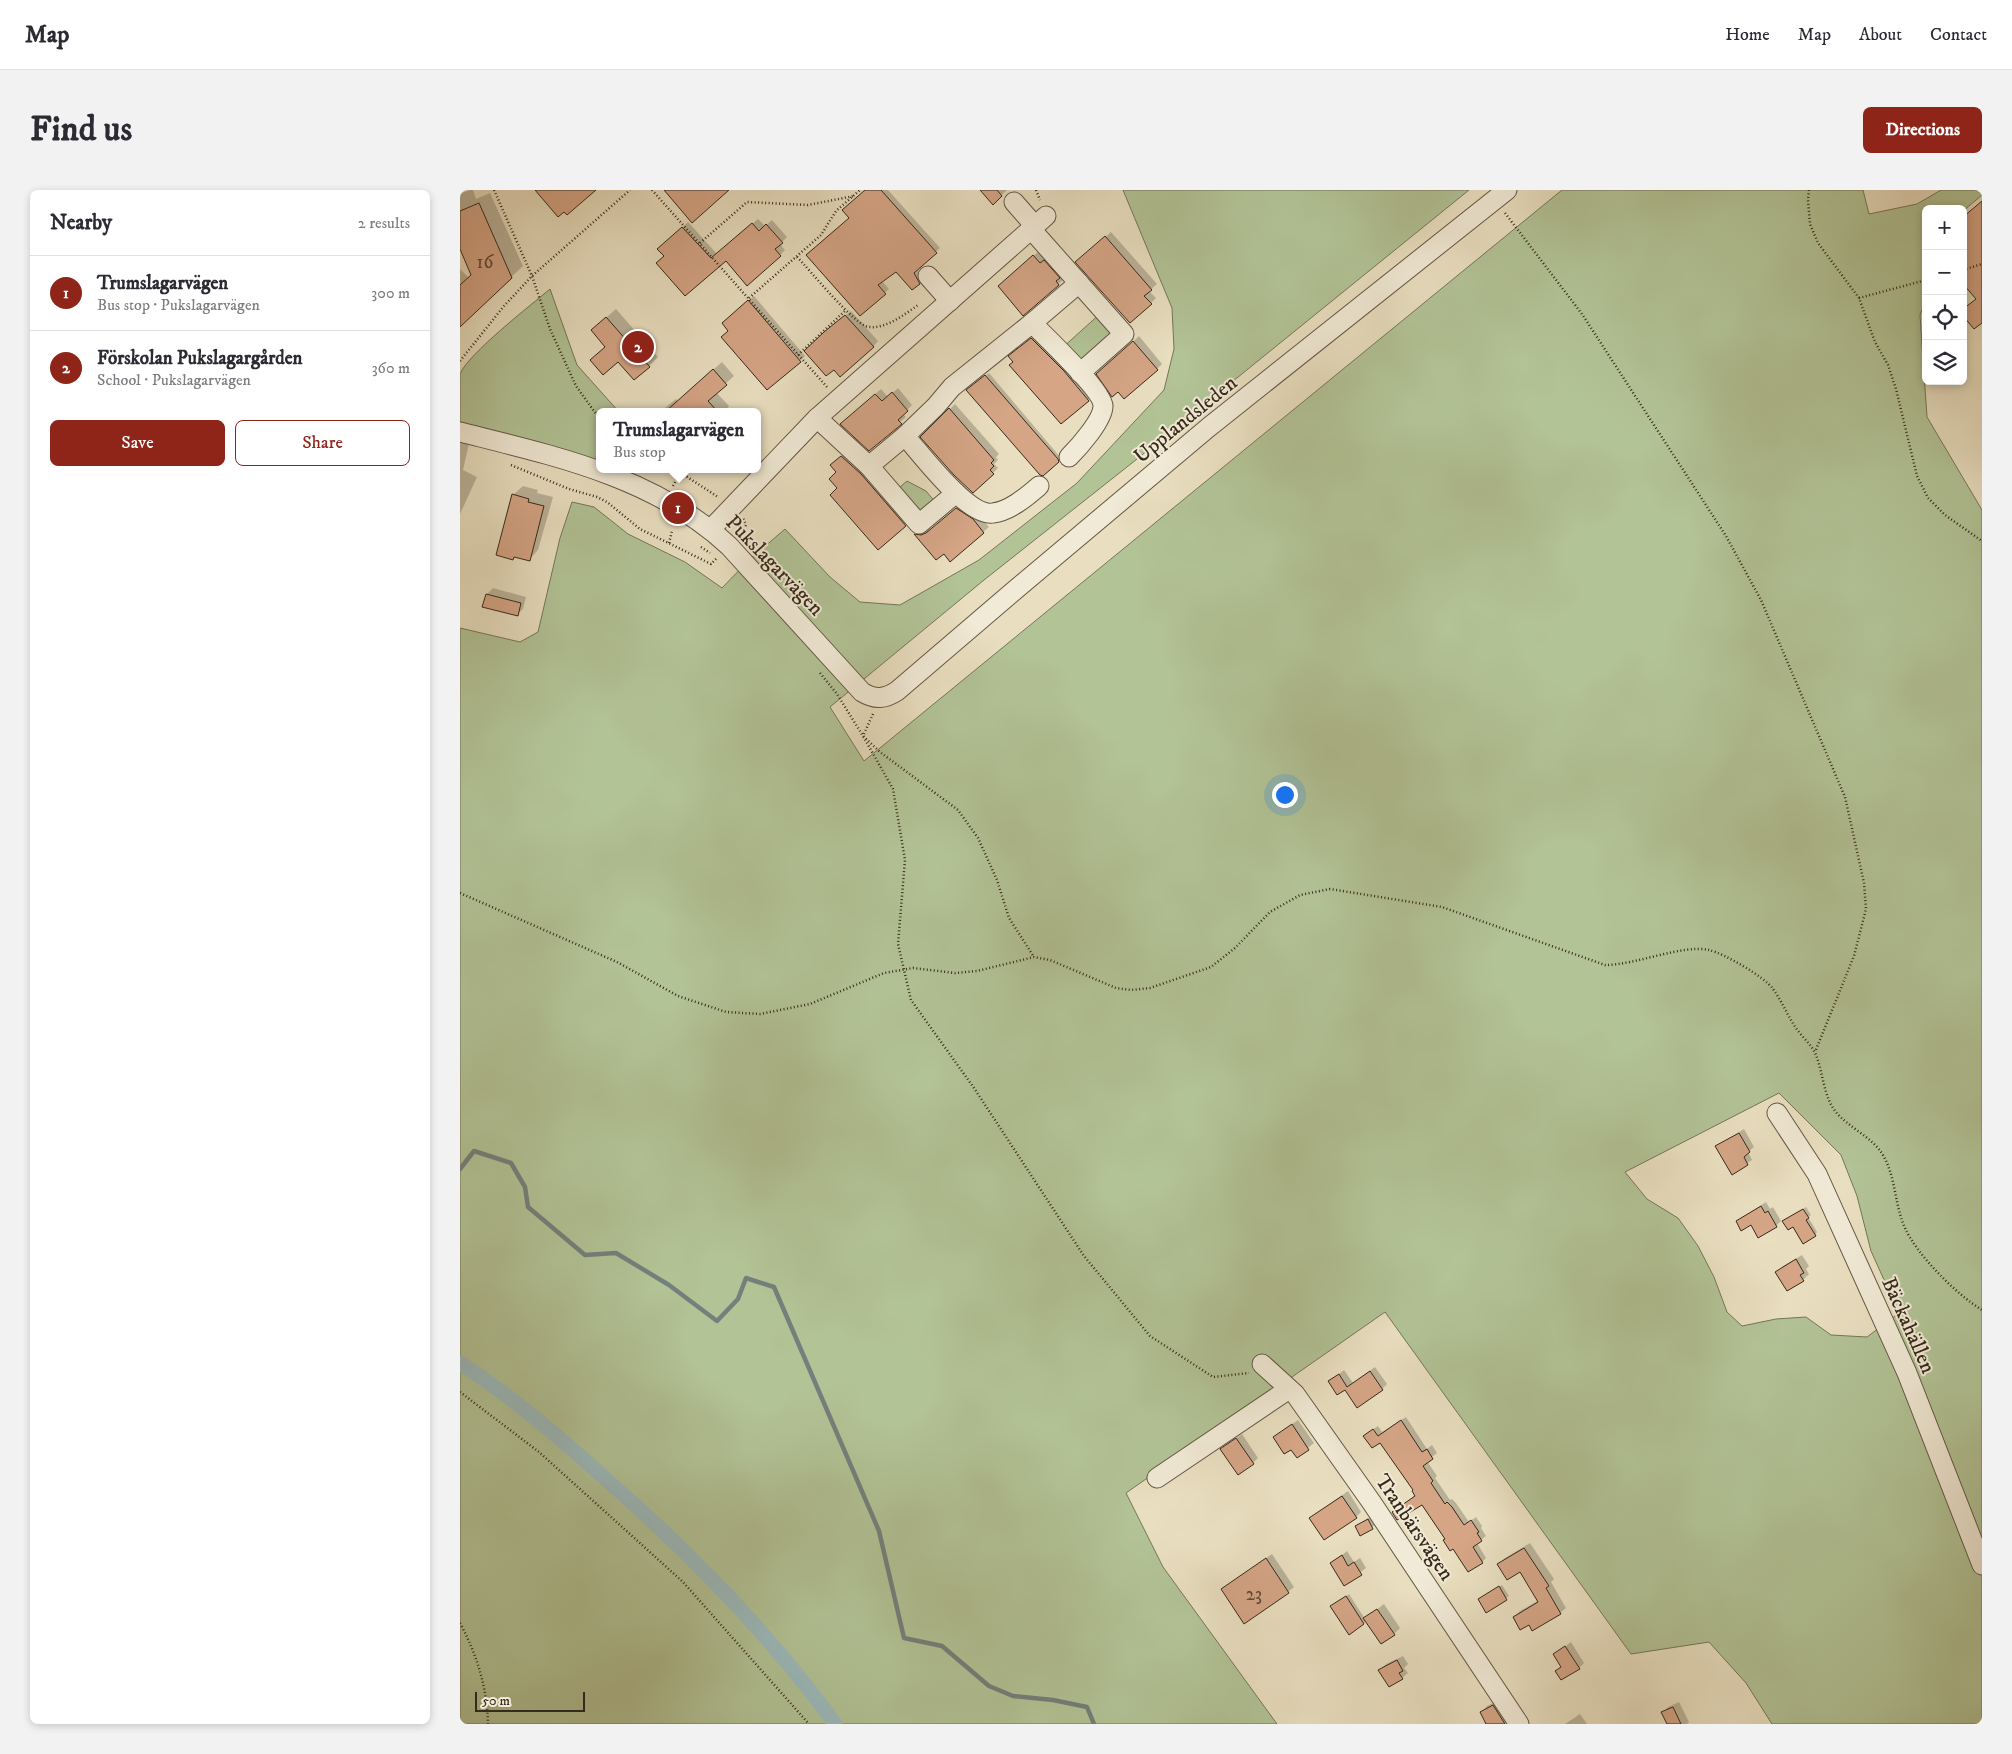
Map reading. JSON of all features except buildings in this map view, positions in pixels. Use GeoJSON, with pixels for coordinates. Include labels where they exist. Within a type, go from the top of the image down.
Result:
{"type":"FeatureCollection","features":[{"type":"Feature","properties":{"kind":"street","name":"Upplandsleden"},"geometry":{"type":"LineString","coordinates":[[880,698],[898,691],[1022,583],[1209,427],[1501,195]]}},
{"type":"Feature","properties":{"kind":"street"},"geometry":{"type":"LineString","coordinates":[[1014,202],[1037,224],[1079,283],[1124,334],[1080,373]]}},
{"type":"Feature","properties":{"kind":"street"},"geometry":{"type":"LineString","coordinates":[[711,529],[817,418],[838,399],[939,288],[1037,224]]}},
{"type":"Feature","properties":{"kind":"street"},"geometry":{"type":"LineString","coordinates":[[869,466],[905,436],[936,406],[952,387],[1079,283]]}},
{"type":"Feature","properties":{"kind":"street"},"geometry":{"type":"LineString","coordinates":[[1032,323],[1080,373],[1101,399],[1103,406],[1100,416],[1090,432],[1069,456]]}},
{"type":"Feature","properties":{"kind":"street"},"geometry":{"type":"LineString","coordinates":[[817,418],[869,466],[919,524],[956,493]]}},
{"type":"Feature","properties":{"kind":"street","name":"Pukslagarvägen"},"geometry":{"type":"LineString","coordinates":[[460,432],[596,468]]}},
{"type":"Feature","properties":{"kind":"street"},"geometry":{"type":"LineString","coordinates":[[905,436],[956,493],[978,511],[990,514],[1021,500],[1039,486]]}},
{"type":"Feature","properties":{"kind":"street","name":"Pukslagarvägen"},"geometry":{"type":"LineString","coordinates":[[609,473],[678,508],[711,529],[746,564],[854,685],[870,697],[880,698]]}},
{"type":"Feature","properties":{"kind":"street","name":"Bäckahällen"},"geometry":{"type":"LineString","coordinates":[[1777,1113],[1817,1174],[1907,1373],[1982,1566]]}},
{"type":"Feature","properties":{"kind":"street","name":"Tranbärsvägen"},"geometry":{"type":"LineString","coordinates":[[1262,1364],[1289,1389],[1372,1503],[1519,1724]]}},
{"type":"Feature","properties":{"kind":"street"},"geometry":{"type":"LineString","coordinates":[[1157,1478],[1289,1389]]}},
{"type":"Feature","properties":{"kind":"path"},"geometry":{"type":"LineString","coordinates":[[494,190],[532,276],[550,329],[576,386],[596,414]]}},
{"type":"Feature","properties":{"kind":"path"},"geometry":{"type":"LineString","coordinates":[[460,361],[504,306],[532,276],[630,190]]}},
{"type":"Feature","properties":{"kind":"path"},"geometry":{"type":"LineString","coordinates":[[652,190],[838,399]]}},
{"type":"Feature","properties":{"kind":"path"},"geometry":{"type":"LineString","coordinates":[[749,298],[820,235],[836,212],[860,190]]}},
{"type":"Feature","properties":{"kind":"path"},"geometry":{"type":"LineString","coordinates":[[1810,190],[1808,200],[1810,224],[1818,243],[1858,298],[1875,342],[1888,365],[1896,389],[1917,476],[1928,498],[1945,515],[1982,541]]}},
{"type":"Feature","properties":{"kind":"path"},"geometry":{"type":"LineString","coordinates":[[1501,195],[1582,314],[1726,536],[1761,600],[1845,797],[1864,883],[1866,909],[1854,956],[1815,1052]]}},
{"type":"Feature","properties":{"kind":"path"},"geometry":{"type":"LineString","coordinates":[[700,243],[747,202],[808,205],[854,196]]}},
{"type":"Feature","properties":{"kind":"path"},"geometry":{"type":"LineString","coordinates":[[797,257],[846,310],[859,322],[868,327],[880,326],[900,317],[939,288]]}},
{"type":"Feature","properties":{"kind":"path"},"geometry":{"type":"LineString","coordinates":[[1967,269],[1982,264]]}},
{"type":"Feature","properties":{"kind":"path"},"geometry":{"type":"LineString","coordinates":[[1858,298],[1922,281]]}},
{"type":"Feature","properties":{"kind":"path"},"geometry":{"type":"LineString","coordinates":[[798,354],[846,310]]}},
{"type":"Feature","properties":{"kind":"path"},"geometry":{"type":"LineString","coordinates":[[511,465],[568,489],[602,499],[640,529],[711,564],[720,554]]}},
{"type":"Feature","properties":{"kind":"path"},"geometry":{"type":"LineString","coordinates":[[673,486],[680,473]]}},
{"type":"Feature","properties":{"kind":"path"},"geometry":{"type":"LineString","coordinates":[[669,542],[672,531]]}},
{"type":"Feature","properties":{"kind":"path"},"geometry":{"type":"LineString","coordinates":[[819,671],[837,694],[893,789],[905,860],[898,944],[911,1000],[974,1088],[1084,1256],[1150,1336],[1213,1377],[1251,1373],[1262,1364]]}},
{"type":"Feature","properties":{"kind":"path"},"geometry":{"type":"LineString","coordinates":[[863,736],[880,698]]}},
{"type":"Feature","properties":{"kind":"path"},"geometry":{"type":"LineString","coordinates":[[863,736],[880,752],[958,810],[978,838],[997,880],[1008,918],[1034,957]]}},
{"type":"Feature","properties":{"kind":"path"},"geometry":{"type":"LineString","coordinates":[[460,893],[617,962],[678,996],[726,1012],[760,1014],[810,1004],[884,973],[914,968],[956,973],[977,971],[1034,957],[1050,960],[1116,988],[1131,990],[1150,988],[1211,967],[1235,948],[1270,912],[1300,895],[1330,889],[1442,907],[1605,966],[1622,965],[1690,949],[1710,950],[1752,971],[1772,987],[1795,1026],[1815,1052],[1823,1075],[1827,1098],[1836,1112],[1880,1151],[1889,1168],[1905,1228],[1923,1255],[1954,1289],[1982,1310]]}},
{"type":"Feature","properties":{"kind":"path"},"geometry":{"type":"LineString","coordinates":[[460,1392],[539,1452],[683,1582],[809,1724]]}},
{"type":"Feature","properties":{"kind":"path"},"geometry":{"type":"LineString","coordinates":[[460,1623],[472,1644],[483,1678],[488,1724]]}},
{"type":"Feature","properties":{"kind":"green space"},"geometry":{"type":"Polygon","coordinates":[[[1123,190],[1469,190],[1132,463],[984,580],[830,707],[864,761],[1562,190],[1863,190],[1869,214],[1917,204],[1941,190],[1982,190],[1982,195],[1967,208],[1967,205],[1922,205],[1922,310],[1920,315],[1922,385],[1925,385],[1927,417],[1982,510],[1982,1724],[1772,1724],[1746,1683],[1709,1642],[1631,1654],[1385,1312],[1126,1493],[1163,1567],[1277,1724],[460,1724],[460,628],[520,642],[538,632],[560,538],[572,502],[594,507],[628,534],[685,562],[722,588],[748,561],[785,529],[830,577],[860,602],[900,605],[979,560],[1077,483],[1164,390],[1174,349],[1172,308],[1123,190]],[[1779,1093],[1625,1172],[1647,1199],[1678,1218],[1698,1246],[1714,1277],[1727,1312],[1742,1326],[1776,1319],[1806,1317],[1831,1335],[1867,1337],[1899,1313],[1871,1251],[1857,1196],[1841,1155],[1779,1093]]]}},
{"type":"Feature","properties":{"kind":"green space"},"geometry":{"type":"Polygon","coordinates":[[[550,289],[577,365],[615,408],[596,408],[596,460],[460,425],[460,374],[465,365],[501,330],[550,289]]]}},
{"type":"Feature","properties":{"kind":"green space"},"geometry":{"type":"Polygon","coordinates":[[[1102,312],[1114,331],[1083,362],[1061,349],[1102,312]]]}},
{"type":"Feature","properties":{"kind":"green space"},"geometry":{"type":"Polygon","coordinates":[[[907,481],[926,491],[936,503],[922,515],[894,492],[907,481]]]}},
{"type":"Feature","properties":{"kind":"waterway"},"geometry":{"type":"LineString","coordinates":[[460,1169],[474,1151],[511,1163],[525,1187],[528,1207],[585,1255],[616,1253],[669,1285],[717,1321],[738,1299],[746,1278],[774,1287],[879,1531],[904,1638],[942,1646],[989,1686],[1013,1696],[1053,1700],[1087,1707],[1094,1724]]}},
{"type":"Feature","properties":{"kind":"waterway"},"geometry":{"type":"LineString","coordinates":[[460,1363],[536,1419],[669,1537],[728,1596],[784,1658],[835,1724]]}},
{"type":"Feature","properties":{"kind":"place","name":"Förskolan Pukslagargården"},"geometry":{"type":"Point","coordinates":[638,347]}},
{"type":"Feature","properties":{"kind":"place","name":"Trumslagarvägen"},"geometry":{"type":"Point","coordinates":[678,508]}}]}
